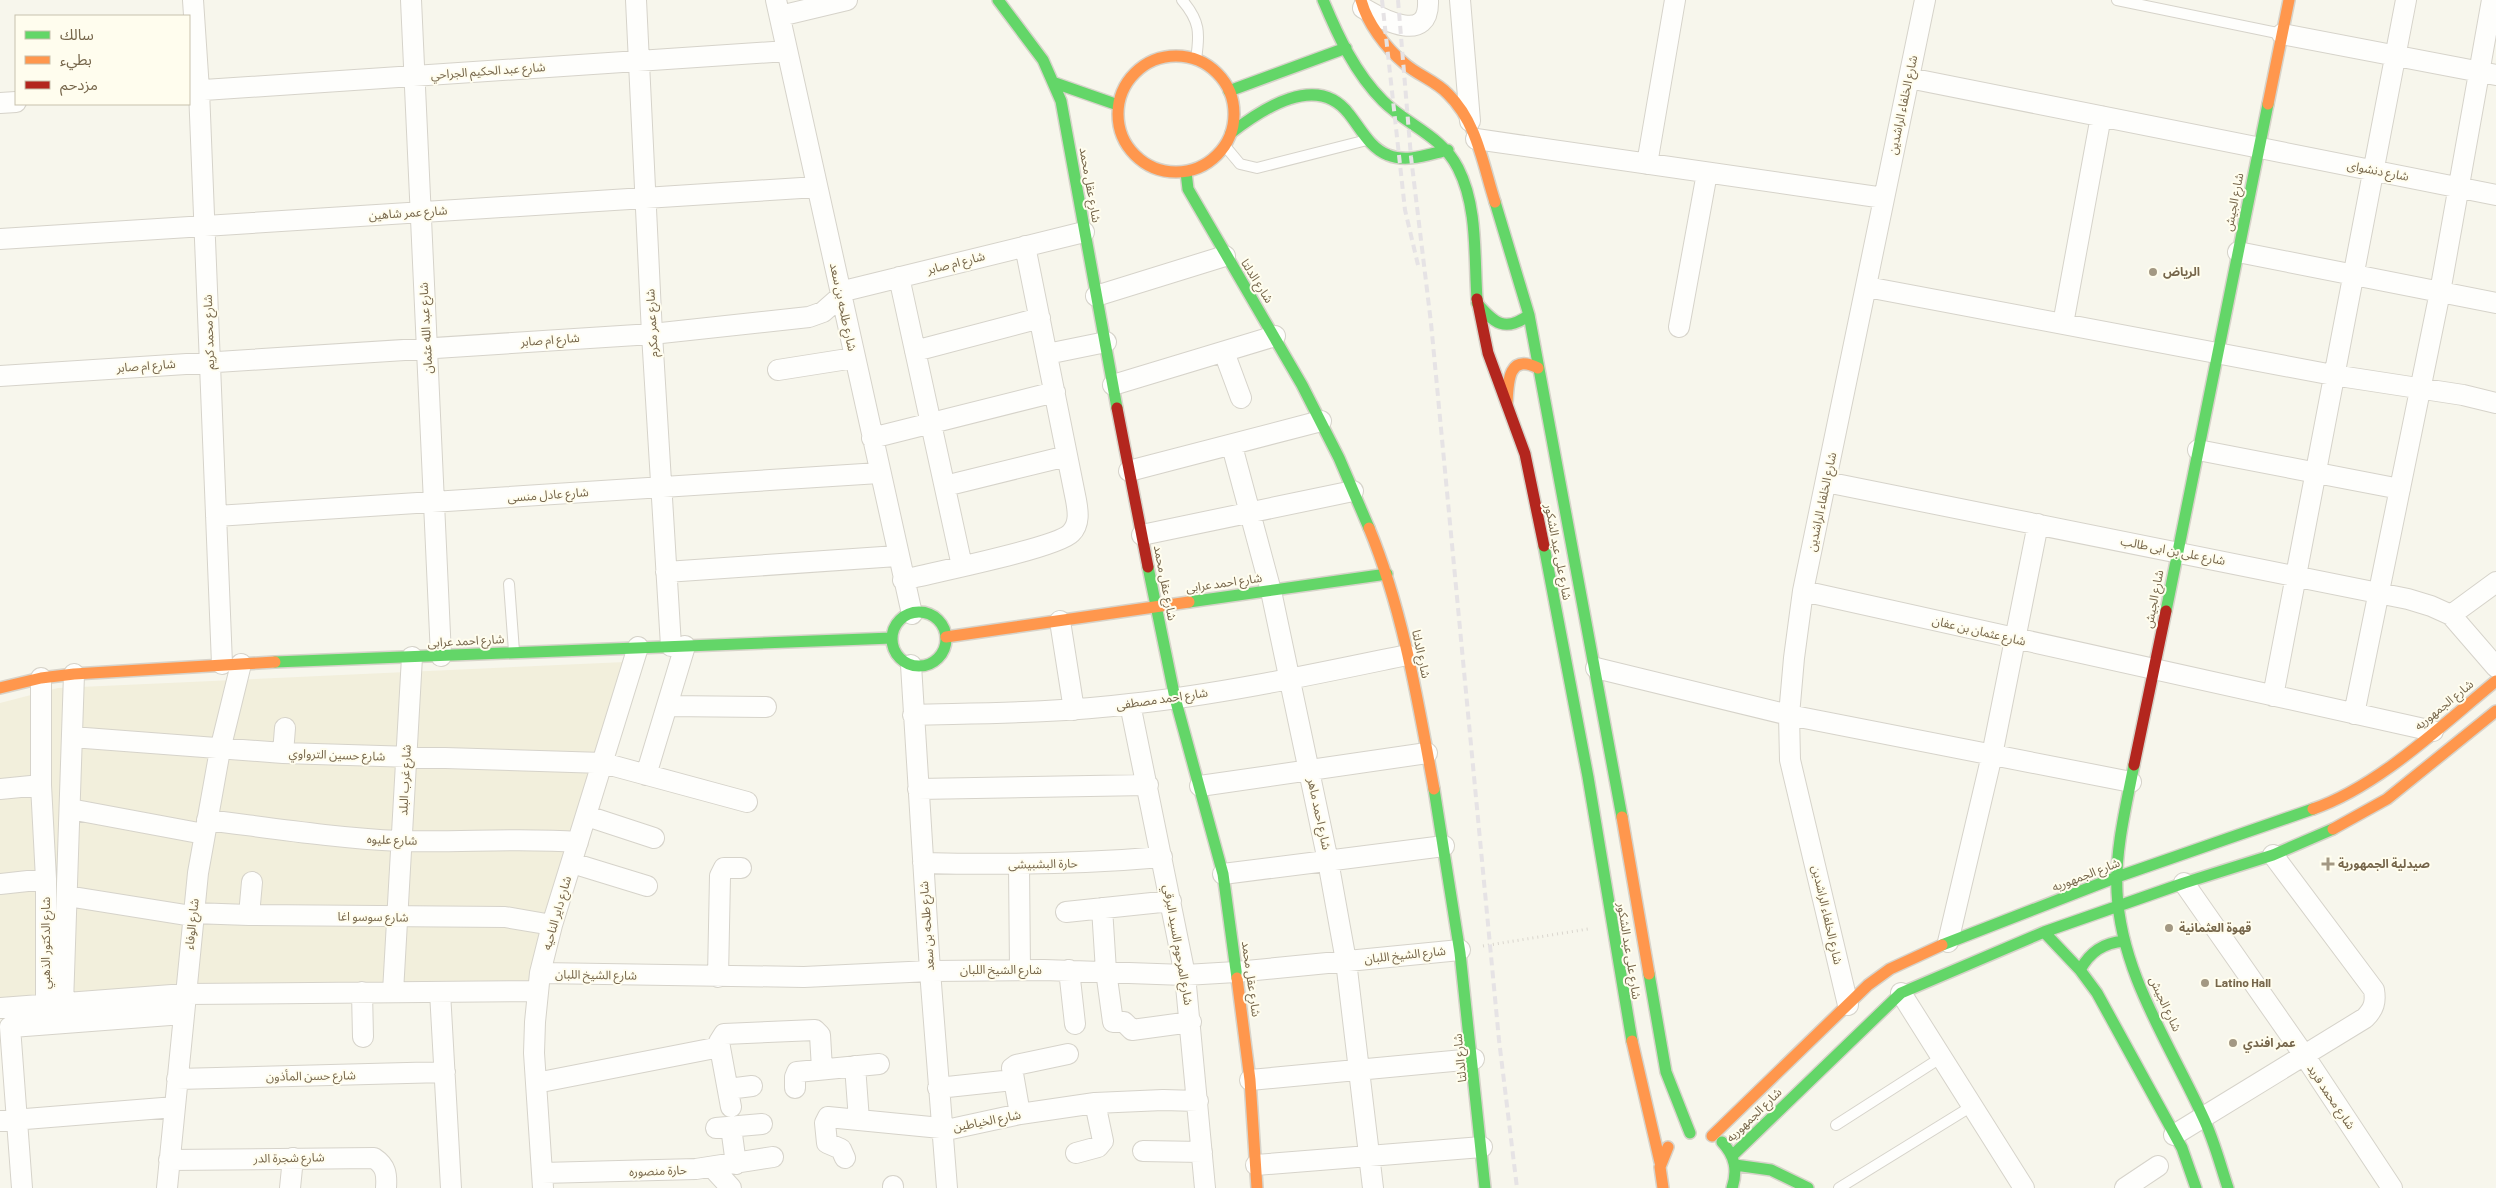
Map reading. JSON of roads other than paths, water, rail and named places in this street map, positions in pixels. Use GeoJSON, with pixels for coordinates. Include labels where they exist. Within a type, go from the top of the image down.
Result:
{"type":"FeatureCollection","features":[{"type":"Feature","properties":{"kind":"street","name":"شارع محمد كريم"},"geometry":{"type":"LineString","coordinates":[[193,0],[194,90],[205,226],[216,516],[231,664]]}},
{"type":"Feature","properties":{"kind":"street","name":"شارع عبد الله عثمان"},"geometry":{"type":"LineString","coordinates":[[411,0],[441,656]]}},
{"type":"Feature","properties":{"kind":"street","name":"شارع عمر مكرم"},"geometry":{"type":"LineString","coordinates":[[636,0],[652,334],[666,572],[678,646]]}},
{"type":"Feature","properties":{"kind":"street"},"geometry":{"type":"LineString","coordinates":[[778,8],[847,0]]}},
{"type":"Feature","properties":{"kind":"street","name":"شارع عقل محمد"},"geometry":{"type":"LineString","coordinates":[[998,0],[1038,48],[1056,83],[1065,120],[1129,471],[1175,698],[1223,874],[1250,1080],[1257,1188]]}},
{"type":"Feature","properties":{"kind":"street","name":"شارع على عبد الشكور"},"geometry":{"type":"LineString","coordinates":[[1323,0],[1346,48],[1372,90],[1386,104],[1437,139],[1448,150],[1467,190],[1472,220],[1477,303],[1482,334],[1491,365],[1515,420],[1529,472],[1587,776],[1630,1043],[1660,1162],[1663,1188]]}},
{"type":"Feature","properties":{"kind":"street"},"geometry":{"type":"LineString","coordinates":[[1362,4],[1399,26],[1410,27],[1419,23],[1426,15],[1428,0]]}},
{"type":"Feature","properties":{"kind":"street"},"geometry":{"type":"LineString","coordinates":[[1460,0],[1473,130],[1647,164],[1884,198]]}},
{"type":"Feature","properties":{"kind":"street"},"geometry":{"type":"LineString","coordinates":[[1647,164],[1675,0]]}},
{"type":"Feature","properties":{"kind":"street"},"geometry":{"type":"LineString","coordinates":[[1910,0],[1913,13],[1923,9]]}},
{"type":"Feature","properties":{"kind":"street","name":"شارع الجيش"},"geometry":{"type":"LineString","coordinates":[[2228,1188],[2204,1118],[2143,992],[2124,941],[2118,906],[2117,876],[2131,782],[2289,0]]}},
{"type":"Feature","properties":{"kind":"street"},"geometry":{"type":"LineString","coordinates":[[2273,696],[2406,0]]}},
{"type":"Feature","properties":{"kind":"street"},"geometry":{"type":"LineString","coordinates":[[2354,714],[2440,292],[2458,188],[2488,73],[2492,0]]}},
{"type":"Feature","properties":{"kind":"street","name":"شارع على عبد الشكور"},"geometry":{"type":"LineString","coordinates":[[1362,4],[1380,35],[1404,63],[1448,93],[1473,130],[1529,315],[1596,668],[1666,1072],[1682,1137]]}},
{"type":"Feature","properties":{"kind":"street","name":"شارع طلحه بن سعد"},"geometry":{"type":"LineString","coordinates":[[778,8],[879,473],[912,614]]}},
{"type":"Feature","properties":{"kind":"street","name":"شارع الخلفاء الراشدين"},"geometry":{"type":"LineString","coordinates":[[1848,1005],[1790,760],[1789,715],[1803,591],[1923,9]]}},
{"type":"Feature","properties":{"kind":"street"},"geometry":{"type":"LineString","coordinates":[[2282,34],[2488,73]]}},
{"type":"Feature","properties":{"kind":"street"},"geometry":{"type":"LineString","coordinates":[[1229,90],[1346,48]]}},
{"type":"Feature","properties":{"kind":"street","name":"شارع عبد الحكيم الجراحي"},"geometry":{"type":"LineString","coordinates":[[194,90],[787,51]]}},
{"type":"Feature","properties":{"kind":"street"},"geometry":{"type":"LineString","coordinates":[[1167,56],[1182,56],[1196,60],[1210,67],[1221,77],[1229,90],[1234,104],[1232,133],[1225,146],[1215,158],[1202,167],[1186,172],[1155,169],[1141,161],[1130,150],[1122,137],[1117,122],[1118,105],[1122,91],[1129,78],[1146,64],[1167,56]]}},
{"type":"Feature","properties":{"kind":"street","name":"شارع دنشواى"},"geometry":{"type":"LineString","coordinates":[[1909,78],[2496,195]]}},
{"type":"Feature","properties":{"kind":"street"},"geometry":{"type":"LineString","coordinates":[[1056,83],[1118,105]]}},
{"type":"Feature","properties":{"kind":"street"},"geometry":{"type":"LineString","coordinates":[[1232,133],[1268,106],[1304,95],[1320,95],[1336,102],[1346,111],[1367,140],[1388,155],[1400,158],[1448,150]]}},
{"type":"Feature","properties":{"kind":"street"},"geometry":{"type":"LineString","coordinates":[[0,102],[15,102]]}},
{"type":"Feature","properties":{"kind":"street"},"geometry":{"type":"LineString","coordinates":[[2063,324],[2101,116]]}},
{"type":"Feature","properties":{"kind":"street","name":"شارع الدلتا"},"geometry":{"type":"LineString","coordinates":[[1186,172],[1188,189],[1225,256],[1275,336],[1321,421],[1387,574],[1407,655],[1444,846],[1474,1059],[1486,1188]]}},
{"type":"Feature","properties":{"kind":"street"},"geometry":{"type":"LineString","coordinates":[[1679,327],[1707,172]]}},
{"type":"Feature","properties":{"kind":"street","name":"شارع عمر شاهين"},"geometry":{"type":"LineString","coordinates":[[0,239],[817,187]]}},
{"type":"Feature","properties":{"kind":"street","name":"شارع ام صابر"},"geometry":{"type":"LineString","coordinates":[[0,376],[652,334],[809,318],[823,312],[848,290],[1084,232]]}},
{"type":"Feature","properties":{"kind":"street"},"geometry":{"type":"LineString","coordinates":[[903,580],[1031,549],[1070,534],[1076,527],[1078,509],[1025,246]]}},
{"type":"Feature","properties":{"kind":"street"},"geometry":{"type":"LineString","coordinates":[[2238,252],[2496,303]]}},
{"type":"Feature","properties":{"kind":"street"},"geometry":{"type":"LineString","coordinates":[[1096,296],[1225,256]]}},
{"type":"Feature","properties":{"kind":"street"},"geometry":{"type":"LineString","coordinates":[[899,277],[962,566]]}},
{"type":"Feature","properties":{"kind":"street"},"geometry":{"type":"LineString","coordinates":[[1867,287],[2334,375],[2496,403]]}},
{"type":"Feature","properties":{"kind":"street"},"geometry":{"type":"LineString","coordinates":[[1477,303],[1493,322],[1502,325],[1522,322],[1529,315]]}},
{"type":"Feature","properties":{"kind":"street"},"geometry":{"type":"LineString","coordinates":[[915,351],[1040,318]]}},
{"type":"Feature","properties":{"kind":"street"},"geometry":{"type":"LineString","coordinates":[[1113,385],[1275,336]]}},
{"type":"Feature","properties":{"kind":"street"},"geometry":{"type":"LineString","coordinates":[[1047,354],[1106,342]]}},
{"type":"Feature","properties":{"kind":"street"},"geometry":{"type":"LineString","coordinates":[[1224,352],[1241,398]]}},
{"type":"Feature","properties":{"kind":"street"},"geometry":{"type":"LineString","coordinates":[[778,370],[854,358]]}},
{"type":"Feature","properties":{"kind":"street"},"geometry":{"type":"LineString","coordinates":[[1507,404],[1509,374],[1513,367],[1522,362],[1531,363],[1538,368]]}},
{"type":"Feature","properties":{"kind":"street"},"geometry":{"type":"LineString","coordinates":[[872,438],[1055,392]]}},
{"type":"Feature","properties":{"kind":"street"},"geometry":{"type":"LineString","coordinates":[[1129,471],[1232,446],[1321,421]]}},
{"type":"Feature","properties":{"kind":"street","name":"شارع احمد ماهر"},"geometry":{"type":"LineString","coordinates":[[1232,446],[1271,591],[1328,861],[1346,961],[1373,1188]]}},
{"type":"Feature","properties":{"kind":"street"},"geometry":{"type":"LineString","coordinates":[[2198,450],[2400,489]]}},
{"type":"Feature","properties":{"kind":"street"},"geometry":{"type":"LineString","coordinates":[[945,486],[1068,456]]}},
{"type":"Feature","properties":{"kind":"street","name":"شارع عادل منسى"},"geometry":{"type":"LineString","coordinates":[[216,516],[879,473]]}},
{"type":"Feature","properties":{"kind":"street","name":"شارع على بن ابى طالب"},"geometry":{"type":"LineString","coordinates":[[1826,482],[2296,575],[2432,606],[2450,614],[2496,667]]}},
{"type":"Feature","properties":{"kind":"street"},"geometry":{"type":"LineString","coordinates":[[1142,535],[1353,492]]}},
{"type":"Feature","properties":{"kind":"street"},"geometry":{"type":"LineString","coordinates":[[1948,942],[1992,754],[2038,524]]}},
{"type":"Feature","properties":{"kind":"street"},"geometry":{"type":"LineString","coordinates":[[666,572],[898,556]]}},
{"type":"Feature","properties":{"kind":"street","name":"شارع احمد عرابى"},"geometry":{"type":"LineString","coordinates":[[946,637],[1387,574]]}},
{"type":"Feature","properties":{"kind":"street"},"geometry":{"type":"LineString","coordinates":[[2450,614],[2496,582]]}},
{"type":"Feature","properties":{"kind":"street","name":"شارع عثمان بن عفان"},"geometry":{"type":"LineString","coordinates":[[1803,591],[2433,731]]}},
{"type":"Feature","properties":{"kind":"street"},"geometry":{"type":"LineString","coordinates":[[920,613],[934,617],[940,623],[946,637],[942,652],[932,663],[922,666],[911,664],[897,655],[892,638],[898,623],[912,614],[920,613]]}},
{"type":"Feature","properties":{"kind":"street"},"geometry":{"type":"LineString","coordinates":[[1060,621],[1074,710]]}},
{"type":"Feature","properties":{"kind":"street","name":"شارع احمد عرابى"},"geometry":{"type":"LineString","coordinates":[[0,688],[41,678],[74,674],[231,664],[892,638]]}},
{"type":"Feature","properties":{"kind":"street"},"geometry":{"type":"LineString","coordinates":[[646,775],[667,706],[678,646]]}},
{"type":"Feature","properties":{"kind":"street","name":"شارع داير الناحيه"},"geometry":{"type":"LineString","coordinates":[[542,1181],[534,1052],[539,982],[552,925],[638,647]]}},
{"type":"Feature","properties":{"kind":"street","name":"شارع احمد مصطفى"},"geometry":{"type":"LineString","coordinates":[[913,715],[1074,710],[1130,704],[1291,679],[1407,655]]}},
{"type":"Feature","properties":{"kind":"street","name":"شارع غرب البلد"},"geometry":{"type":"LineString","coordinates":[[393,992],[412,657]]}},
{"type":"Feature","properties":{"kind":"street","name":"شارع الوفاء"},"geometry":{"type":"LineString","coordinates":[[167,1188],[192,914],[220,750],[231,664]]}},
{"type":"Feature","properties":{"kind":"street","name":"شارع طلحه بن سعد"},"geometry":{"type":"LineString","coordinates":[[911,664],[938,1088],[947,1188]]}},
{"type":"Feature","properties":{"kind":"street"},"geometry":{"type":"LineString","coordinates":[[1596,668],[1789,715],[2131,782]]}},
{"type":"Feature","properties":{"kind":"street"},"geometry":{"type":"LineString","coordinates":[[55,1004],[67,896],[74,674]]}},
{"type":"Feature","properties":{"kind":"street","name":"شارع احمد عرابى"},"geometry":{"type":"LineString","coordinates":[[0,678],[41,678]]}},
{"type":"Feature","properties":{"kind":"street","name":"شارع الدكتور الذهبي"},"geometry":{"type":"LineString","coordinates":[[5,1028],[55,1004],[41,784],[41,678]]}},
{"type":"Feature","properties":{"kind":"street","name":"شارع الجمهوريه"},"geometry":{"type":"LineString","coordinates":[[1712,1136],[1868,985],[1890,969],[1948,942],[2117,876],[2320,807],[2374,778],[2496,681]]}},
{"type":"Feature","properties":{"kind":"street","name":"شارع المرحوم السيد البرقي"},"geometry":{"type":"LineString","coordinates":[[1130,704],[1148,785],[1185,975],[1191,1022],[1205,1188]]}},
{"type":"Feature","properties":{"kind":"street"},"geometry":{"type":"LineString","coordinates":[[667,706],[766,707]]}},
{"type":"Feature","properties":{"kind":"street","name":"شارع الجمهوريه"},"geometry":{"type":"LineString","coordinates":[[1734,1160],[1901,994],[2044,932],[2184,883],[2272,855],[2330,831],[2387,799],[2496,711]]}},
{"type":"Feature","properties":{"kind":"street"},"geometry":{"type":"LineString","coordinates":[[283,753],[285,728]]}},
{"type":"Feature","properties":{"kind":"street","name":"شارع حسين الترواوي"},"geometry":{"type":"LineString","coordinates":[[72,737],[220,750],[603,763],[747,802]]}},
{"type":"Feature","properties":{"kind":"street"},"geometry":{"type":"LineString","coordinates":[[1200,786],[1427,753]]}},
{"type":"Feature","properties":{"kind":"street"},"geometry":{"type":"LineString","coordinates":[[0,789],[41,784]]}},
{"type":"Feature","properties":{"kind":"street"},"geometry":{"type":"LineString","coordinates":[[918,789],[1148,785]]}},
{"type":"Feature","properties":{"kind":"street","name":"شارع عليوه"},"geometry":{"type":"LineString","coordinates":[[70,809],[206,827],[402,841],[530,838],[578,842]]}},
{"type":"Feature","properties":{"kind":"street"},"geometry":{"type":"LineString","coordinates":[[587,816],[654,838]]}},
{"type":"Feature","properties":{"kind":"street"},"geometry":{"type":"LineString","coordinates":[[1223,874],[1444,846]]}},
{"type":"Feature","properties":{"kind":"street"},"geometry":{"type":"LineString","coordinates":[[2174,1135],[2365,1018],[2372,1010],[2374,995],[2368,981],[2272,855]]}},
{"type":"Feature","properties":{"kind":"street","name":"حارة البشبيشى"},"geometry":{"type":"LineString","coordinates":[[923,863],[1019,865],[1090,863],[1162,857]]}},
{"type":"Feature","properties":{"kind":"street"},"geometry":{"type":"LineString","coordinates":[[572,863],[646,886]]}},
{"type":"Feature","properties":{"kind":"street"},"geometry":{"type":"LineString","coordinates":[[1019,865],[1020,970]]}},
{"type":"Feature","properties":{"kind":"street"},"geometry":{"type":"LineString","coordinates":[[718,977],[720,876],[724,868],[740,868]]}},
{"type":"Feature","properties":{"kind":"street"},"geometry":{"type":"LineString","coordinates":[[0,884],[46,879]]}},
{"type":"Feature","properties":{"kind":"street"},"geometry":{"type":"LineString","coordinates":[[248,915],[252,882]]}},
{"type":"Feature","properties":{"kind":"street","name":"شارع محمد فريد"},"geometry":{"type":"LineString","coordinates":[[2184,883],[2304,1056],[2392,1188]]}},
{"type":"Feature","properties":{"kind":"street","name":"شارع سوسو اغا"},"geometry":{"type":"LineString","coordinates":[[67,896],[192,914],[505,917],[552,925]]}},
{"type":"Feature","properties":{"kind":"street"},"geometry":{"type":"LineString","coordinates":[[1066,912],[1171,901]]}},
{"type":"Feature","properties":{"kind":"street"},"geometry":{"type":"LineString","coordinates":[[1102,908],[1106,971],[1112,1019],[1115,1023],[1124,1022],[1132,1030],[1191,1022]]}},
{"type":"Feature","properties":{"kind":"street"},"geometry":{"type":"LineString","coordinates":[[2044,932],[2080,970],[2097,993],[2182,1148],[2196,1188]]}},
{"type":"Feature","properties":{"kind":"street"},"geometry":{"type":"LineString","coordinates":[[2080,970],[2090,954],[2097,948],[2106,944],[2124,941]]}},
{"type":"Feature","properties":{"kind":"street","name":"شارع الشيخ اللبان"},"geometry":{"type":"LineString","coordinates":[[0,1008],[185,994],[440,992],[539,982],[718,977],[804,977],[930,971],[1069,970],[1185,975],[1236,972],[1460,950]]}},
{"type":"Feature","properties":{"kind":"street"},"geometry":{"type":"LineString","coordinates":[[1069,970],[1075,1024]]}},
{"type":"Feature","properties":{"kind":"street"},"geometry":{"type":"LineString","coordinates":[[362,992],[363,1037]]}},
{"type":"Feature","properties":{"kind":"street"},"geometry":{"type":"LineString","coordinates":[[440,992],[451,1188]]}},
{"type":"Feature","properties":{"kind":"street"},"geometry":{"type":"LineString","coordinates":[[1901,994],[2024,1188]]}},
{"type":"Feature","properties":{"kind":"street"},"geometry":{"type":"LineString","coordinates":[[22,1188],[8,1120],[5,1028],[183,1014]]}},
{"type":"Feature","properties":{"kind":"street"},"geometry":{"type":"LineString","coordinates":[[752,1086],[729,1098],[720,1048],[721,1038],[729,1032],[815,1030],[820,1035],[822,1069]]}},
{"type":"Feature","properties":{"kind":"street"},"geometry":{"type":"LineString","coordinates":[[536,1083],[720,1048]]}},
{"type":"Feature","properties":{"kind":"street"},"geometry":{"type":"LineString","coordinates":[[1020,1114],[1011,1072],[1014,1066],[1068,1054]]}},
{"type":"Feature","properties":{"kind":"street"},"geometry":{"type":"LineString","coordinates":[[1250,1080],[1474,1059]]}},
{"type":"Feature","properties":{"kind":"street"},"geometry":{"type":"LineString","coordinates":[[795,1088],[794,1077],[797,1072],[879,1064]]}},
{"type":"Feature","properties":{"kind":"street"},"geometry":{"type":"LineString","coordinates":[[855,1066],[859,1120]]}},
{"type":"Feature","properties":{"kind":"street","name":"شارع حسن المأذون"},"geometry":{"type":"LineString","coordinates":[[177,1079],[445,1072]]}},
{"type":"Feature","properties":{"kind":"street"},"geometry":{"type":"LineString","coordinates":[[938,1088],[1013,1080]]}},
{"type":"Feature","properties":{"kind":"street","name":"شارع الخياطين"},"geometry":{"type":"LineString","coordinates":[[845,1158],[841,1149],[827,1143],[825,1120],[828,1117],[942,1129],[1020,1114],[1096,1103],[1163,1100],[1198,1101]]}},
{"type":"Feature","properties":{"kind":"street"},"geometry":{"type":"LineString","coordinates":[[1076,1153],[1098,1148],[1103,1141],[1096,1103]]}},
{"type":"Feature","properties":{"kind":"street"},"geometry":{"type":"LineString","coordinates":[[8,1120],[175,1106]]}},
{"type":"Feature","properties":{"kind":"street"},"geometry":{"type":"LineString","coordinates":[[736,1164],[723,1127],[762,1124]]}},
{"type":"Feature","properties":{"kind":"street"},"geometry":{"type":"LineString","coordinates":[[1660,1162],[1664,1152],[1682,1137],[1712,1136],[1720,1140],[1734,1160],[1736,1175],[1732,1188]]}},
{"type":"Feature","properties":{"kind":"street"},"geometry":{"type":"LineString","coordinates":[[1256,1165],[1482,1148]]}},
{"type":"Feature","properties":{"kind":"street"},"geometry":{"type":"LineString","coordinates":[[1143,1151],[1202,1152]]}},
{"type":"Feature","properties":{"kind":"street","name":"حارة منصوره"},"geometry":{"type":"LineString","coordinates":[[542,1181],[712,1167],[773,1157]]}},
{"type":"Feature","properties":{"kind":"street"},"geometry":{"type":"LineString","coordinates":[[290,1188],[293,1158]]}},
{"type":"Feature","properties":{"kind":"street","name":"شارع شجرة الدر"},"geometry":{"type":"LineString","coordinates":[[169,1160],[374,1158],[386,1170],[386,1188]]}},
{"type":"Feature","properties":{"kind":"street"},"geometry":{"type":"LineString","coordinates":[[1734,1160],[1770,1170],[1808,1188]]}},
{"type":"Feature","properties":{"kind":"street"},"geometry":{"type":"LineString","coordinates":[[2125,1188],[2158,1166]]}},
{"type":"Feature","properties":{"kind":"street"},"geometry":{"type":"LineString","coordinates":[[712,1167],[731,1188]]}},
{"type":"Feature","properties":{"kind":"lane"},"geometry":{"type":"LineString","coordinates":[[1182,0],[1197,20],[1199,40],[1196,60]]}},
{"type":"Feature","properties":{"kind":"lane"},"geometry":{"type":"LineString","coordinates":[[2117,0],[2282,34]]}},
{"type":"Feature","properties":{"kind":"lane"},"geometry":{"type":"LineString","coordinates":[[1225,146],[1240,164],[1257,168],[1367,140]]}},
{"type":"Feature","properties":{"kind":"lane"},"geometry":{"type":"LineString","coordinates":[[509,584],[514,653]]}},
{"type":"Feature","properties":{"kind":"lane"},"geometry":{"type":"LineString","coordinates":[[1836,1125],[1942,1057]]}},
{"type":"Feature","properties":{"kind":"lane"},"geometry":{"type":"LineString","coordinates":[[1839,1188],[1972,1106]]}},
{"type":"Feature","properties":{"kind":"railway"},"geometry":{"type":"LineString","coordinates":[[1382,0],[1405,210],[1418,265]]}},
{"type":"Feature","properties":{"kind":"railway"},"geometry":{"type":"LineString","coordinates":[[1398,0],[1411,157],[1431,323],[1499,1040],[1517,1188]]}},
{"type":"Feature","properties":{"kind":"place","name":"الرياض"},"geometry":{"type":"Point","coordinates":[2153,272]}},
{"type":"Feature","properties":{"kind":"place","name":"صيدلية الجمهورية"},"geometry":{"type":"Point","coordinates":[2328,864]}},
{"type":"Feature","properties":{"kind":"place","name":"قهوة العثمانية"},"geometry":{"type":"Point","coordinates":[2169,928]}},
{"type":"Feature","properties":{"kind":"place","name":"Latino Hall"},"geometry":{"type":"Point","coordinates":[2205,983]}},
{"type":"Feature","properties":{"kind":"place","name":"عمر افندي"},"geometry":{"type":"Point","coordinates":[2233,1043]}}]}
